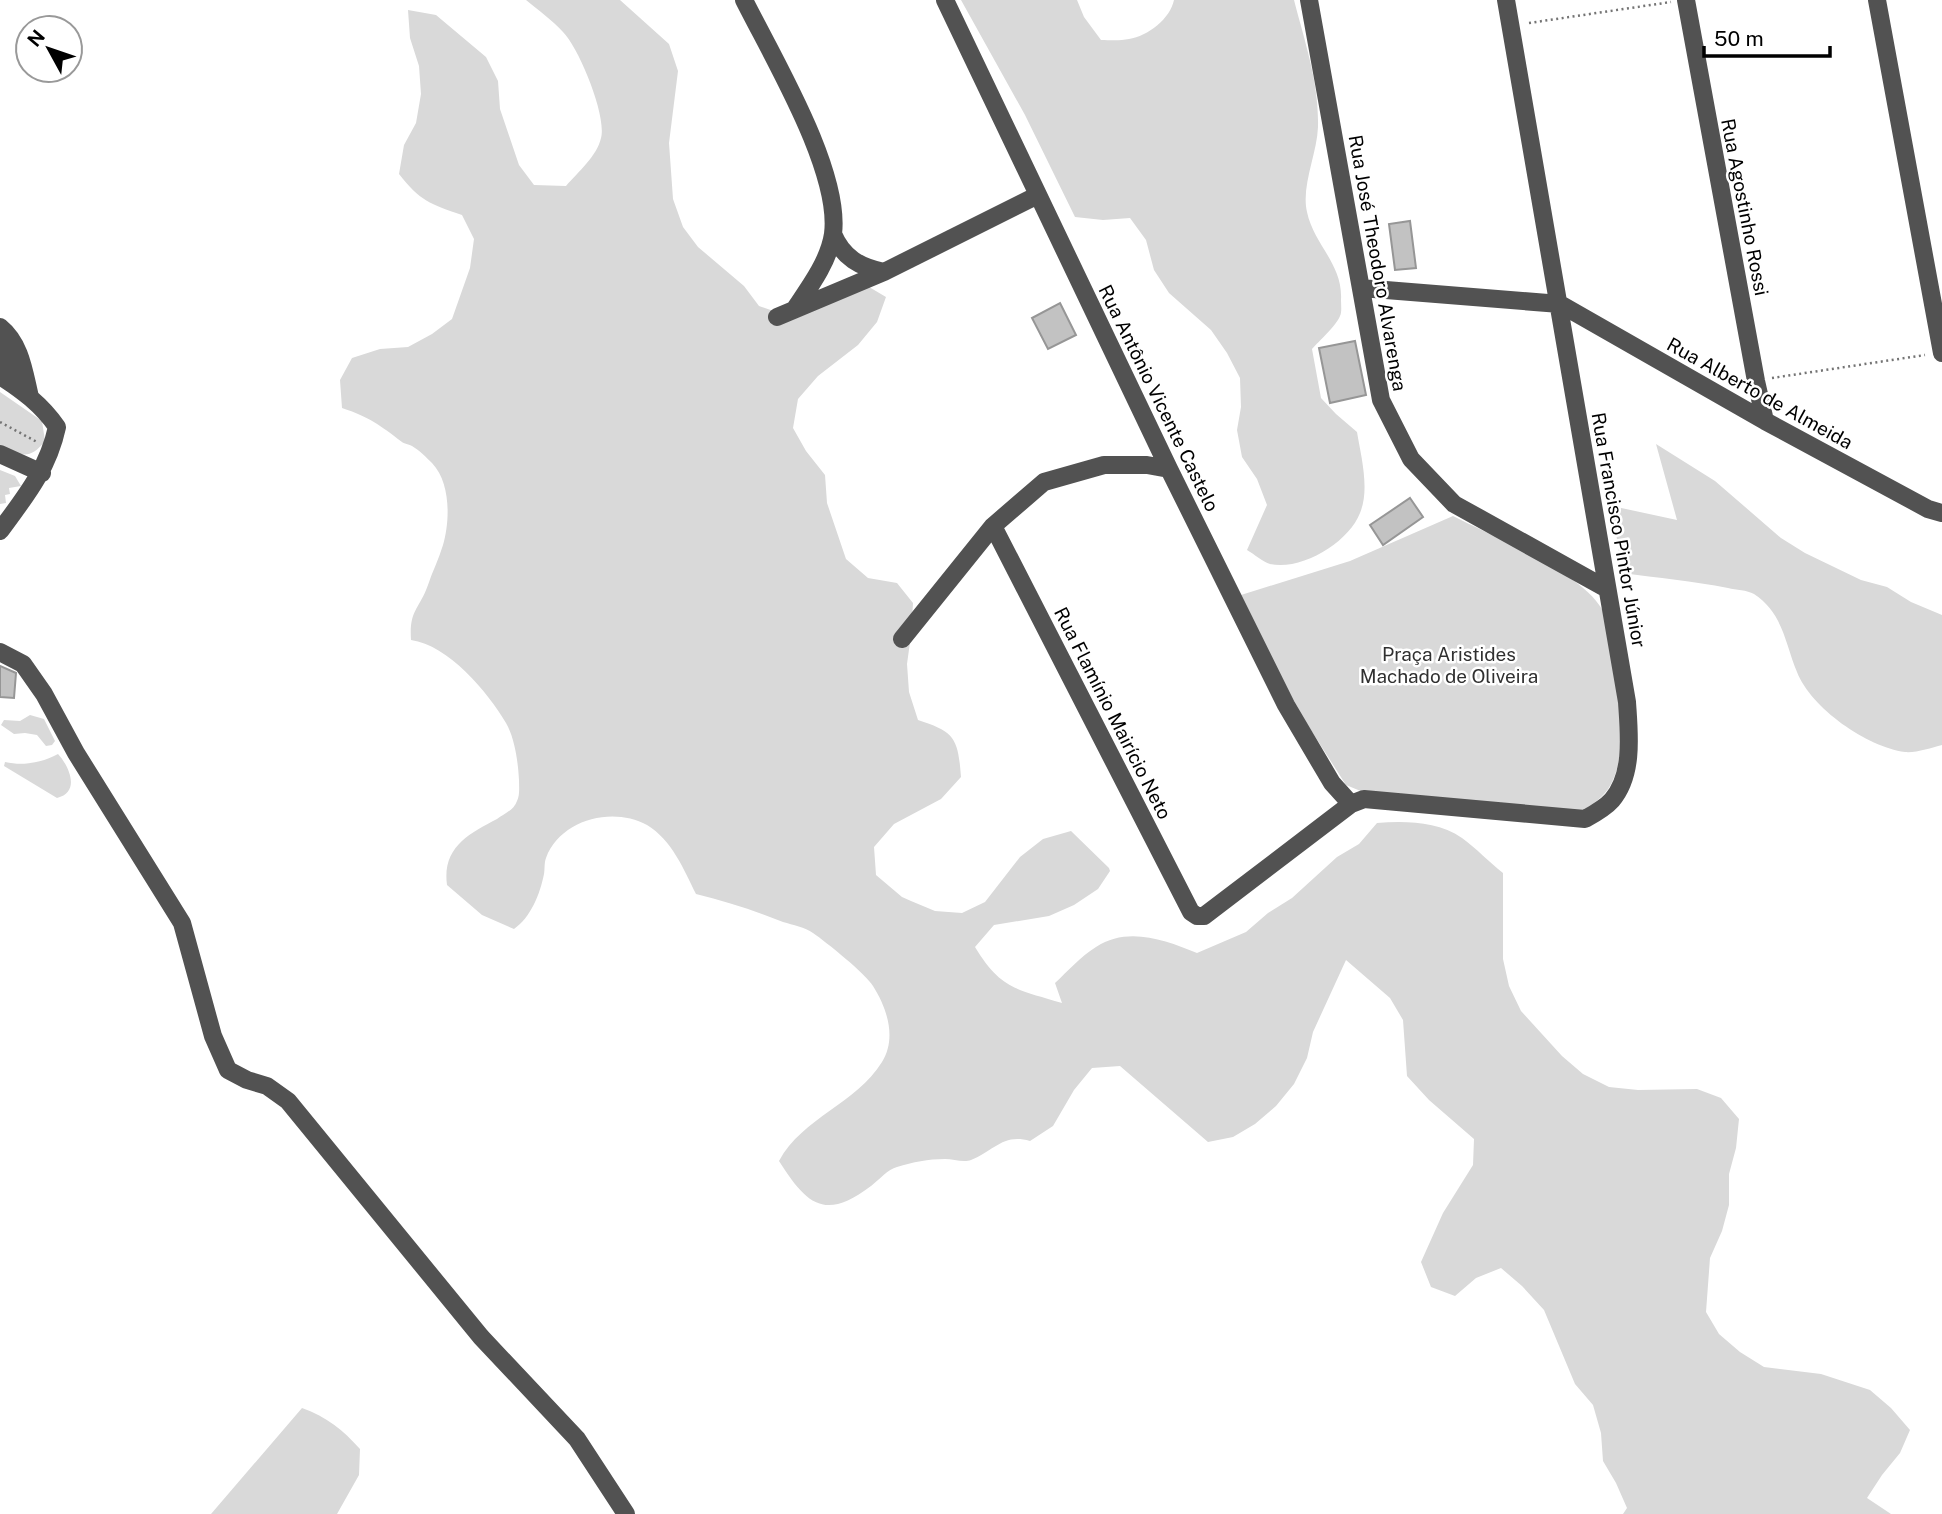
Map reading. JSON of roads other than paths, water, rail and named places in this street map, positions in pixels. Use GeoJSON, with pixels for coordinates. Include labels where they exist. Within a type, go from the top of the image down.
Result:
{"type":"FeatureCollection","features":[{"type":"Feature","properties":{"kind":"street"},"geometry":{"type":"LineString","coordinates":[[744,0],[823,165],[831,197],[833,234],[825,258],[809,289],[785,313],[884,272],[1038,195]]}},
{"type":"Feature","properties":{"kind":"street","name":"Rua Antônio Vicente Castelo"},"geometry":{"type":"LineString","coordinates":[[945,0],[1169,469],[1286,705],[1332,783],[1351,804]]}},
{"type":"Feature","properties":{"kind":"street","name":"Rua José Theodoro Alvarenga"},"geometry":{"type":"LineString","coordinates":[[1308,0],[1381,400],[1411,459],[1454,504],[1607,589]]}},
{"type":"Feature","properties":{"kind":"street","name":"Rua Francisco Pintor Júnior"},"geometry":{"type":"LineString","coordinates":[[1351,804],[1364,799],[1585,819],[1611,801],[1627,764],[1628,702],[1506,0]]}},
{"type":"Feature","properties":{"kind":"street"},"geometry":{"type":"LineString","coordinates":[[1877,0],[1942,353]]}},
{"type":"Feature","properties":{"kind":"street","name":"Rua Agostinho Rossi"},"geometry":{"type":"LineString","coordinates":[[1678,1],[1765,421]]}},
{"type":"Feature","properties":{"kind":"street"},"geometry":{"type":"LineString","coordinates":[[833,234],[845,254],[856,264],[884,272]]}},
{"type":"Feature","properties":{"kind":"street"},"geometry":{"type":"LineString","coordinates":[[1361,289],[1560,304]]}},
{"type":"Feature","properties":{"kind":"street","name":"Rua Alberto de Almeida"},"geometry":{"type":"LineString","coordinates":[[1560,304],[1765,421],[1928,509],[1942,513]]}},
{"type":"Feature","properties":{"kind":"street"},"geometry":{"type":"LineString","coordinates":[[0,327],[9,334],[21,358],[30,397]]}},
{"type":"Feature","properties":{"kind":"street"},"geometry":{"type":"LineString","coordinates":[[0,341],[5,353],[6,380],[30,397],[57,427],[52,450],[42,472],[0,531]]}},
{"type":"Feature","properties":{"kind":"street"},"geometry":{"type":"LineString","coordinates":[[0,454],[42,472]]}},
{"type":"Feature","properties":{"kind":"street"},"geometry":{"type":"LineString","coordinates":[[902,639],[993,526],[1044,482],[1104,465],[1147,465],[1169,469]]}},
{"type":"Feature","properties":{"kind":"street","name":"Rua Flamínio Mairício Neto"},"geometry":{"type":"LineString","coordinates":[[993,526],[1191,912],[1204,916],[1351,804]]}},
{"type":"Feature","properties":{"kind":"street"},"geometry":{"type":"LineString","coordinates":[[0,652],[23,664],[44,694],[76,753],[182,923],[213,1036],[228,1070],[267,1086],[288,1101],[481,1337],[577,1439],[626,1514]]}},
{"type":"Feature","properties":{"kind":"park label","name":"Praça Aristides Machado de Oliveira"},"geometry":{"type":"Point","coordinates":[1449,665]}}]}
